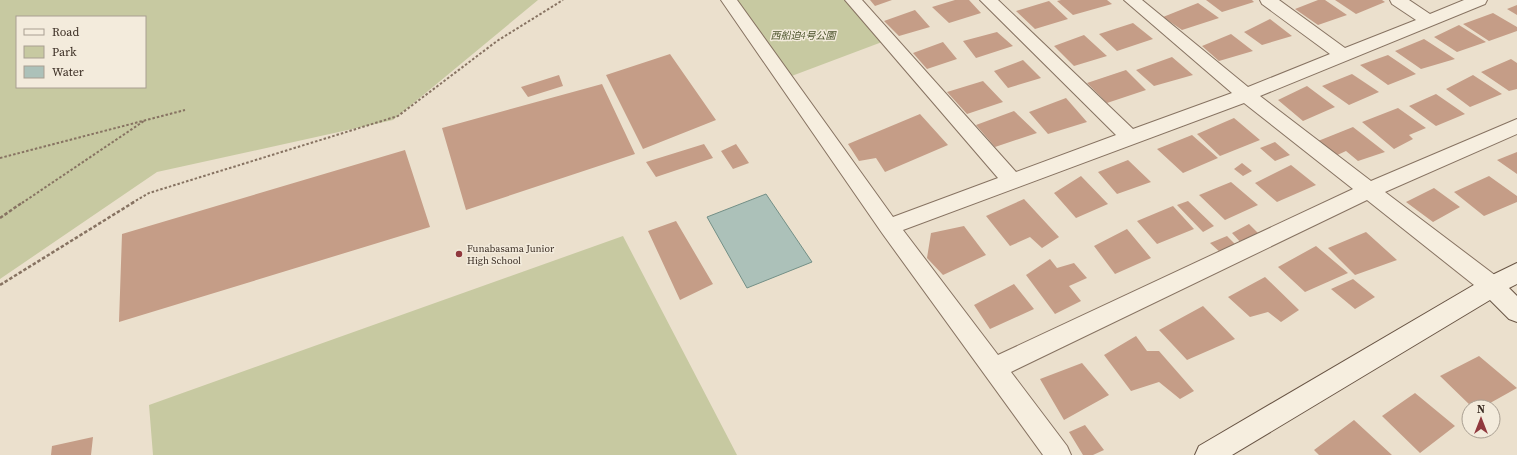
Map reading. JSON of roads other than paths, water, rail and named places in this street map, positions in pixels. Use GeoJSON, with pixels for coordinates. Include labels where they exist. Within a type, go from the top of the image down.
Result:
{"type":"FeatureCollection","features":[{"type":"Feature","properties":{"kind":"street"},"geometry":{"type":"LineString","coordinates":[[729,0],[889,227],[1058,455]]}},
{"type":"Feature","properties":{"kind":"street"},"geometry":{"type":"LineString","coordinates":[[853,0],[1013,182]]}},
{"type":"Feature","properties":{"kind":"street"},"geometry":{"type":"LineString","coordinates":[[988,0],[1130,137]]}},
{"type":"Feature","properties":{"kind":"street"},"geometry":{"type":"LineString","coordinates":[[1132,0],[1246,95],[1492,286],[1517,312]]}},
{"type":"Feature","properties":{"kind":"street"},"geometry":{"type":"LineString","coordinates":[[1268,0],[1343,55]]}},
{"type":"Feature","properties":{"kind":"street"},"geometry":{"type":"LineString","coordinates":[[1398,0],[1428,20]]}},
{"type":"Feature","properties":{"kind":"street"},"geometry":{"type":"LineString","coordinates":[[889,227],[1246,95],[1479,0]]}},
{"type":"Feature","properties":{"kind":"street"},"geometry":{"type":"LineString","coordinates":[[993,369],[1368,191],[1517,126]]}},
{"type":"Feature","properties":{"kind":"street"},"geometry":{"type":"LineString","coordinates":[[1208,455],[1517,272]]}},
{"type":"Feature","properties":{"kind":"water"},"geometry":{"type":"Polygon","coordinates":[[[766,194],[812,262],[747,288],[707,217],[766,194]]]}},
{"type":"Feature","properties":{"kind":"place","name":"Funabasama Junior High School"},"geometry":{"type":"Point","coordinates":[459,254]}},
{"type":"Feature","properties":{"kind":"park label","name":"西船迫4号公園"},"geometry":{"type":"Point","coordinates":[803,35]}}]}
